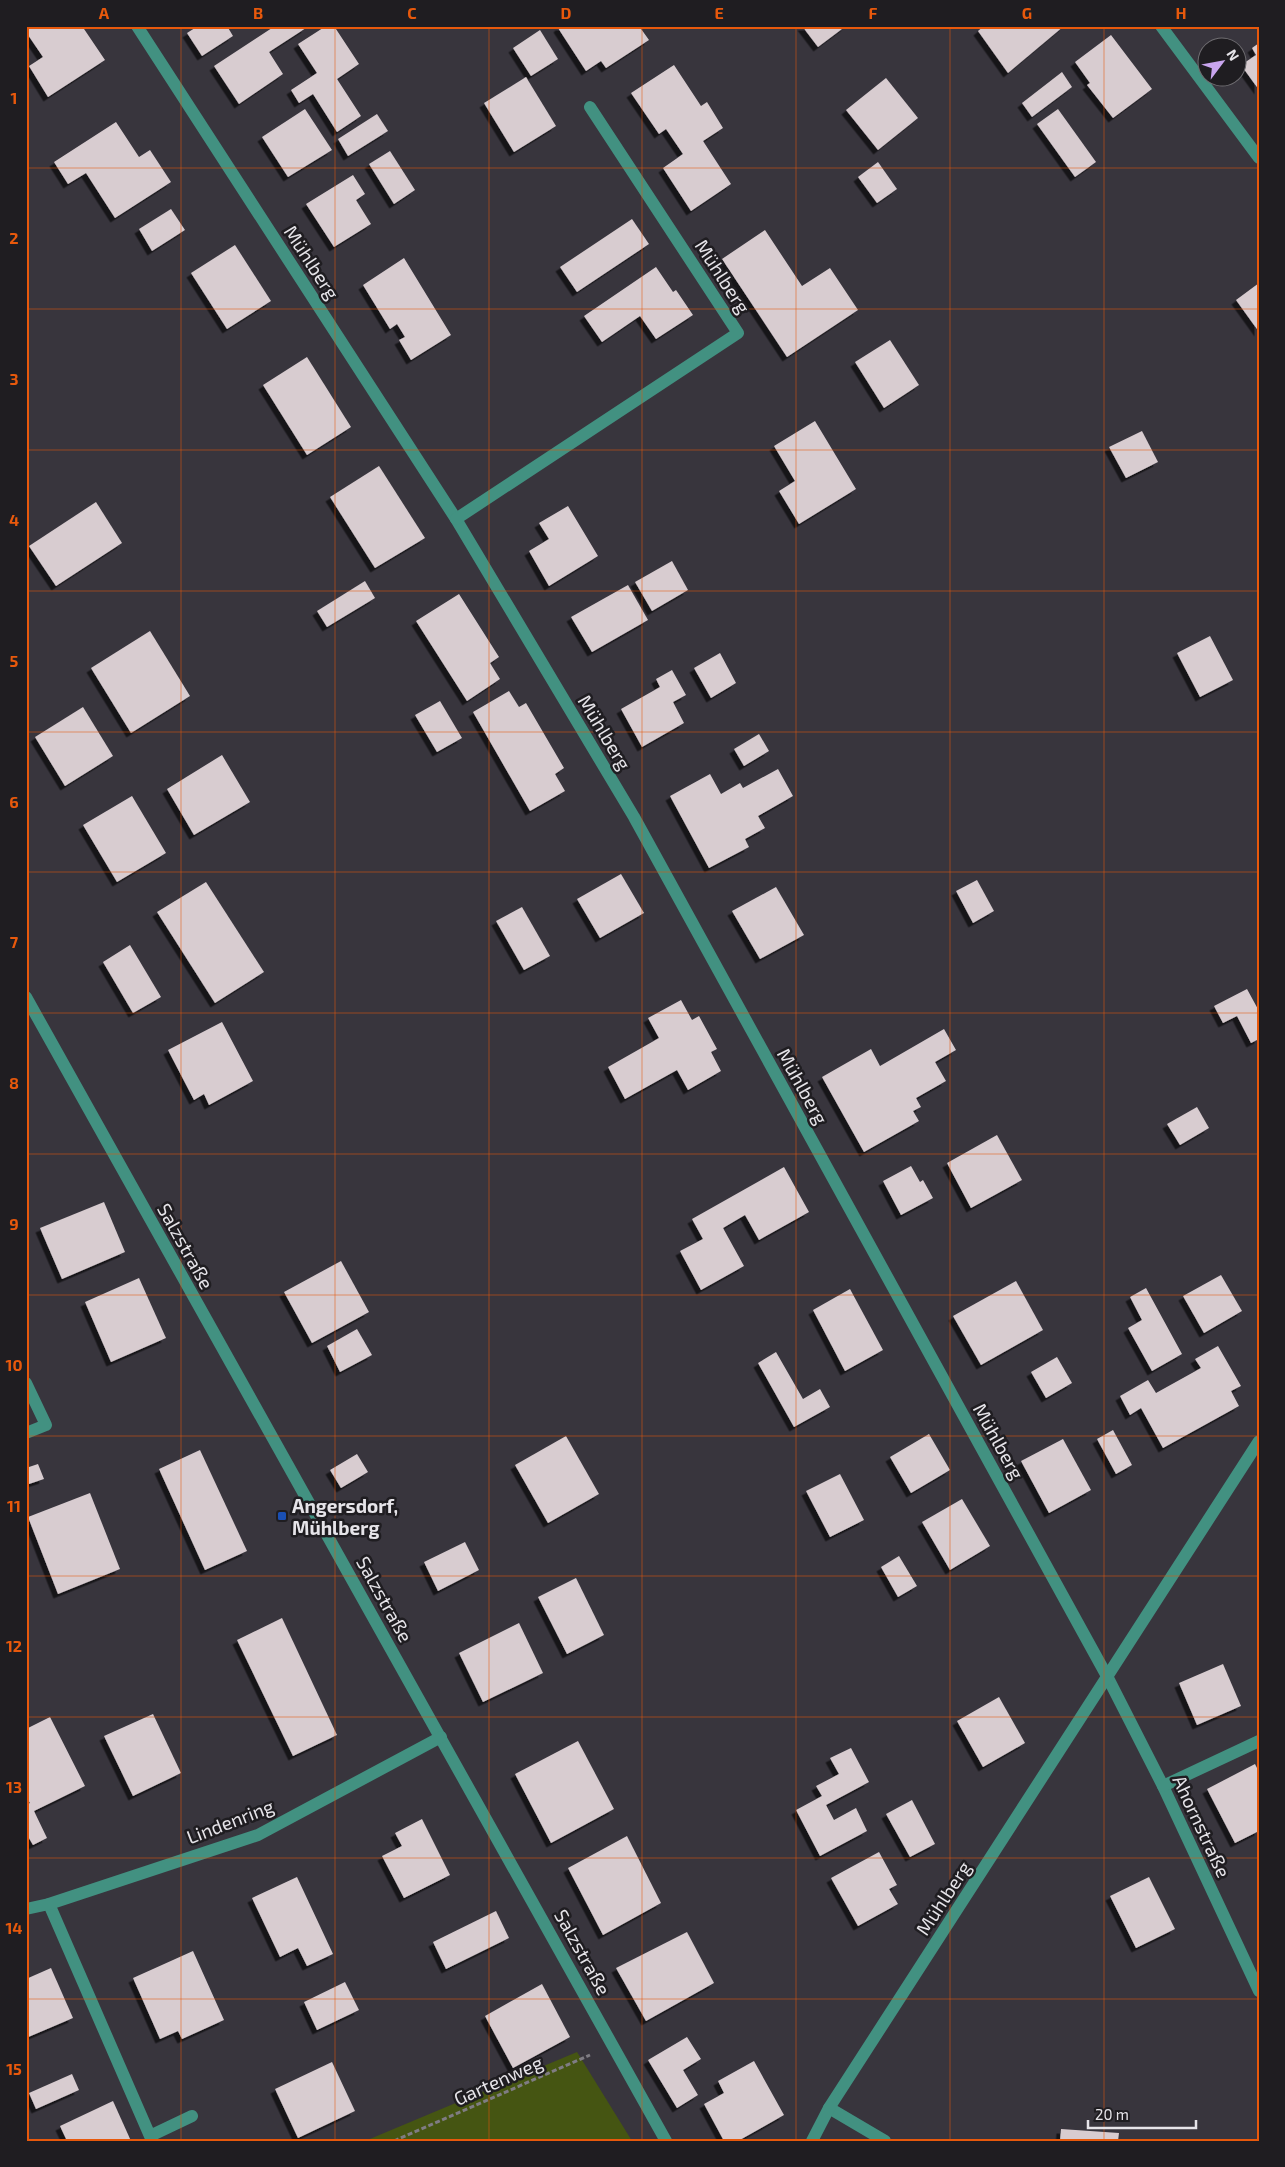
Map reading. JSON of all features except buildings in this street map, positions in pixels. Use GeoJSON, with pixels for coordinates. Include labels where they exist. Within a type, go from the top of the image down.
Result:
{"type":"FeatureCollection","features":[{"type":"Feature","properties":{"kind":"street","name":"Mühlberg"},"geometry":{"type":"LineString","coordinates":[[137,26],[456,518],[634,817],[1108,1678]]}},
{"type":"Feature","properties":{"kind":"street"},"geometry":{"type":"LineString","coordinates":[[1161,26],[1259,158]]}},
{"type":"Feature","properties":{"kind":"street","name":"Mühlberg"},"geometry":{"type":"LineString","coordinates":[[456,518],[738,333],[590,107]]}},
{"type":"Feature","properties":{"kind":"street","name":"Salzstraße"},"geometry":{"type":"LineString","coordinates":[[26,998],[614,2044],[666,2141]]}},
{"type":"Feature","properties":{"kind":"street"},"geometry":{"type":"LineString","coordinates":[[26,1383],[46,1425],[26,1433]]}},
{"type":"Feature","properties":{"kind":"street","name":"Mühlberg"},"geometry":{"type":"LineString","coordinates":[[812,2141],[829,2108],[1108,1678],[1259,1441]]}},
{"type":"Feature","properties":{"kind":"street","name":"Ahornstraße"},"geometry":{"type":"LineString","coordinates":[[1108,1678],[1163,1786],[1259,1991]]}},
{"type":"Feature","properties":{"kind":"street","name":"Lindenring"},"geometry":{"type":"LineString","coordinates":[[26,1909],[49,1904],[258,1835],[441,1737]]}},
{"type":"Feature","properties":{"kind":"street"},"geometry":{"type":"LineString","coordinates":[[1163,1786],[1259,1741]]}},
{"type":"Feature","properties":{"kind":"street"},"geometry":{"type":"LineString","coordinates":[[49,1904],[150,2136],[192,2116]]}},
{"type":"Feature","properties":{"kind":"street"},"geometry":{"type":"LineString","coordinates":[[829,2108],[885,2141]]}},
{"type":"Feature","properties":{"kind":"path","name":"Gartenweg"},"geometry":{"type":"LineString","coordinates":[[394,2141],[614,2044]]}},
{"type":"Feature","properties":{"kind":"green space"},"geometry":{"type":"Polygon","coordinates":[[[577,2052],[632,2141],[365,2141],[577,2052]]]}},
{"type":"Feature","properties":{"kind":"place","name":"Angersdorf, Mühlberg"},"geometry":{"type":"Point","coordinates":[282,1516]}}]}
